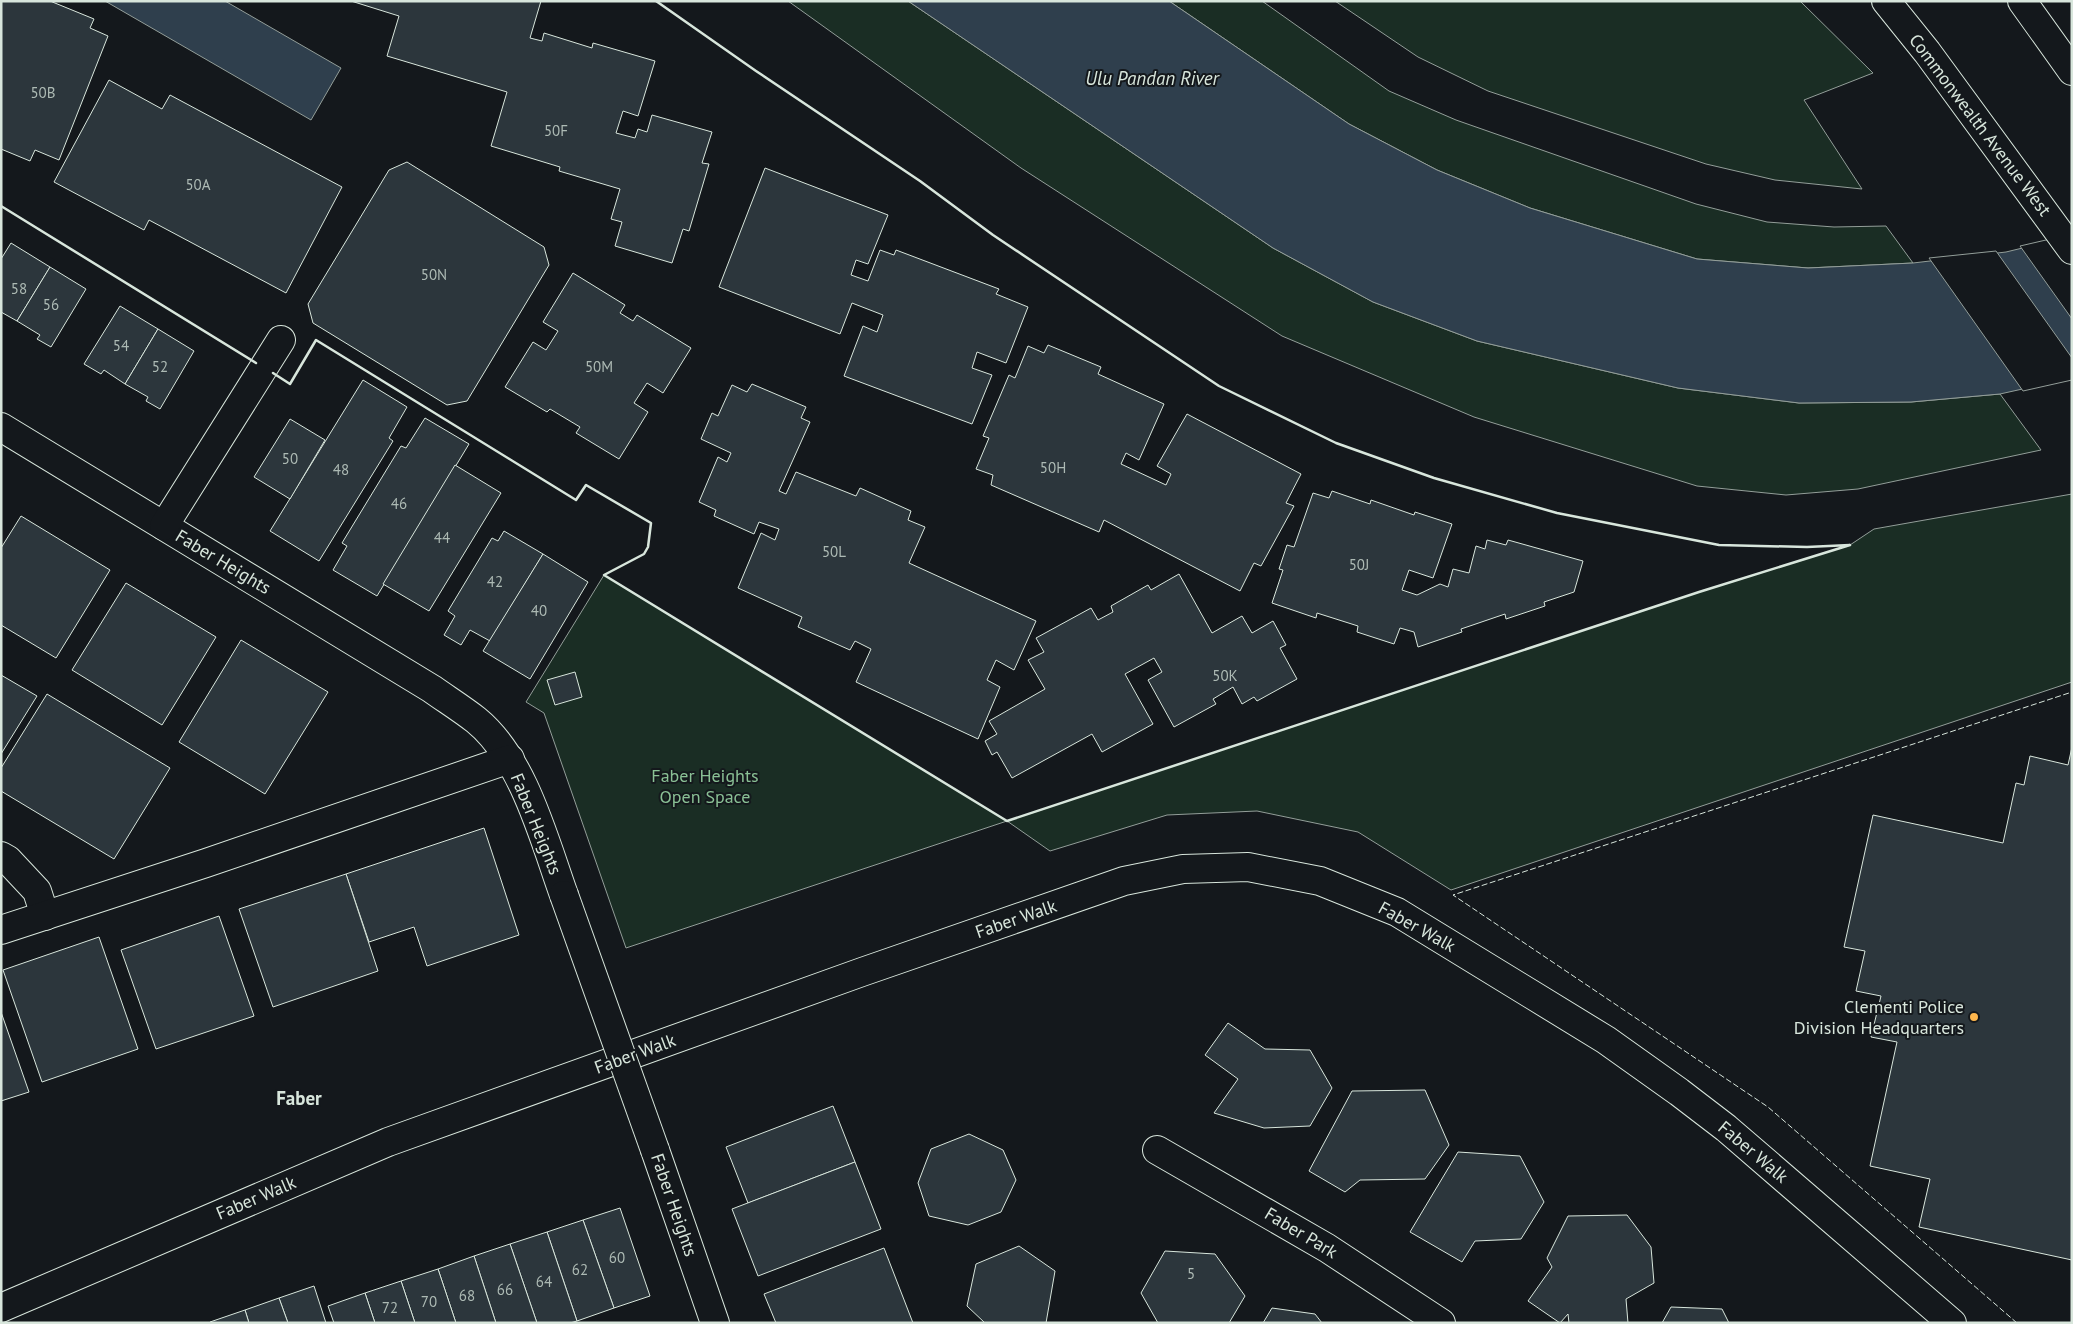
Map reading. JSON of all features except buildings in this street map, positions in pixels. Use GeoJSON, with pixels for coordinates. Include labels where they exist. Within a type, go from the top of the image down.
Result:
{"type":"FeatureCollection","features":[{"type":"Feature","properties":{"kind":"street","name":"Commonwealth Avenue West"},"geometry":{"type":"LineString","coordinates":[[1886,1],[1927,52],[2072,250]]}},
{"type":"Feature","properties":{"kind":"street"},"geometry":{"type":"LineString","coordinates":[[2022,1],[2072,71]]}},
{"type":"Feature","properties":{"kind":"street"},"geometry":{"type":"LineString","coordinates":[[164,526],[281,340]]}},
{"type":"Feature","properties":{"kind":"street","name":"Faber Heights"},"geometry":{"type":"LineString","coordinates":[[1,427],[432,690],[477,721],[510,759],[531,802],[715,1323]]}},
{"type":"Feature","properties":{"kind":"street"},"geometry":{"type":"LineString","coordinates":[[1,930],[206,863],[510,759]]}},
{"type":"Feature","properties":{"kind":"street"},"geometry":{"type":"LineString","coordinates":[[1,856],[8,860],[37,892],[45,916]]}},
{"type":"Feature","properties":{"kind":"street","name":"Faber Walk"},"geometry":{"type":"LineString","coordinates":[[1,1308],[388,1142],[853,975],[1124,881],[1183,869],[1248,867],[1320,881],[1397,912],[1606,1040],[1680,1092],[1726,1128],[1952,1323]]}},
{"type":"Feature","properties":{"kind":"street","name":"Faber Park"},"geometry":{"type":"LineString","coordinates":[[1157,1150],[1327,1248],[1441,1323]]}},
{"type":"Feature","properties":{"kind":"green space"},"geometry":{"type":"Polygon","coordinates":[[[788,1],[908,1],[1273,248],[1373,302],[1477,341],[1678,388],[1799,403],[1911,402],[2000,394],[2041,450],[1858,489],[1786,495],[1697,486],[1474,417],[1282,336],[1021,168],[788,1]]]}},
{"type":"Feature","properties":{"kind":"green space"},"geometry":{"type":"Polygon","coordinates":[[[1169,1],[1262,1],[1389,91],[1456,120],[1696,204],[1767,222],[1834,227],[1886,226],[1913,263],[1808,268],[1697,259],[1530,208],[1437,170],[1349,124],[1169,1]]]}},
{"type":"Feature","properties":{"kind":"green space"},"geometry":{"type":"Polygon","coordinates":[[[1335,1],[1800,1],[1873,73],[1804,100],[1862,189],[1775,180],[1706,164],[1488,91],[1418,57],[1335,1]]]}},
{"type":"Feature","properties":{"kind":"green space"},"geometry":{"type":"Polygon","coordinates":[[[2072,494],[2072,682],[1451,890],[1358,832],[1257,811],[1167,815],[1050,851],[1007,821],[1699,592],[1850,545],[1874,529],[2072,494]]]}},
{"type":"Feature","properties":{"kind":"green space","name":"Faber Heights Open Space"},"geometry":{"type":"Polygon","coordinates":[[[604,575],[1007,821],[626,948],[544,713],[526,702],[604,575]]]}},
{"type":"Feature","properties":{"kind":"water"},"geometry":{"type":"Polygon","coordinates":[[[105,1],[225,1],[341,68],[311,120],[105,1]]]}},
{"type":"Feature","properties":{"kind":"water","name":"Ulu Pandan River"},"geometry":{"type":"Polygon","coordinates":[[[908,1],[1169,1],[1349,124],[1437,170],[1530,208],[1697,259],[1808,268],[1913,263],[2006,252],[2072,236],[2072,378],[2000,394],[1911,402],[1799,403],[1678,388],[1477,341],[1373,302],[1273,248],[908,1]]]}},
{"type":"Feature","properties":{"kind":"pier"},"geometry":{"type":"Polygon","coordinates":[[[2072,234],[2072,319],[2020,246],[2072,234]]]}},
{"type":"Feature","properties":{"kind":"pier"},"geometry":{"type":"Polygon","coordinates":[[[1996,251],[2072,358],[2072,380],[2023,391],[1929,258],[1996,251]]]}},
{"type":"Feature","properties":{"kind":"fence"},"geometry":{"type":"LineString","coordinates":[[2017,1323],[1768,1107],[1453,895],[2072,692]]}},
{"type":"Feature","properties":{"kind":"wall"},"geometry":{"type":"LineString","coordinates":[[273,373],[290,384],[316,340],[576,500],[586,485],[651,523],[648,547],[644,554],[604,575],[1007,821],[1699,592],[1850,545],[1807,547],[1719,545],[1557,513],[1434,478],[1336,443],[1219,386],[993,235],[920,181],[756,71],[656,1]]}},
{"type":"Feature","properties":{"kind":"wall"},"geometry":{"type":"LineString","coordinates":[[1,206],[256,363]]}},
{"type":"Feature","properties":{"kind":"place","name":"Clementi Police Division Headquarters"},"geometry":{"type":"Point","coordinates":[1974,1017]}},
{"type":"Feature","properties":{"kind":"district","name":"Faber"},"geometry":{"type":"Point","coordinates":[299,1098]}}]}
